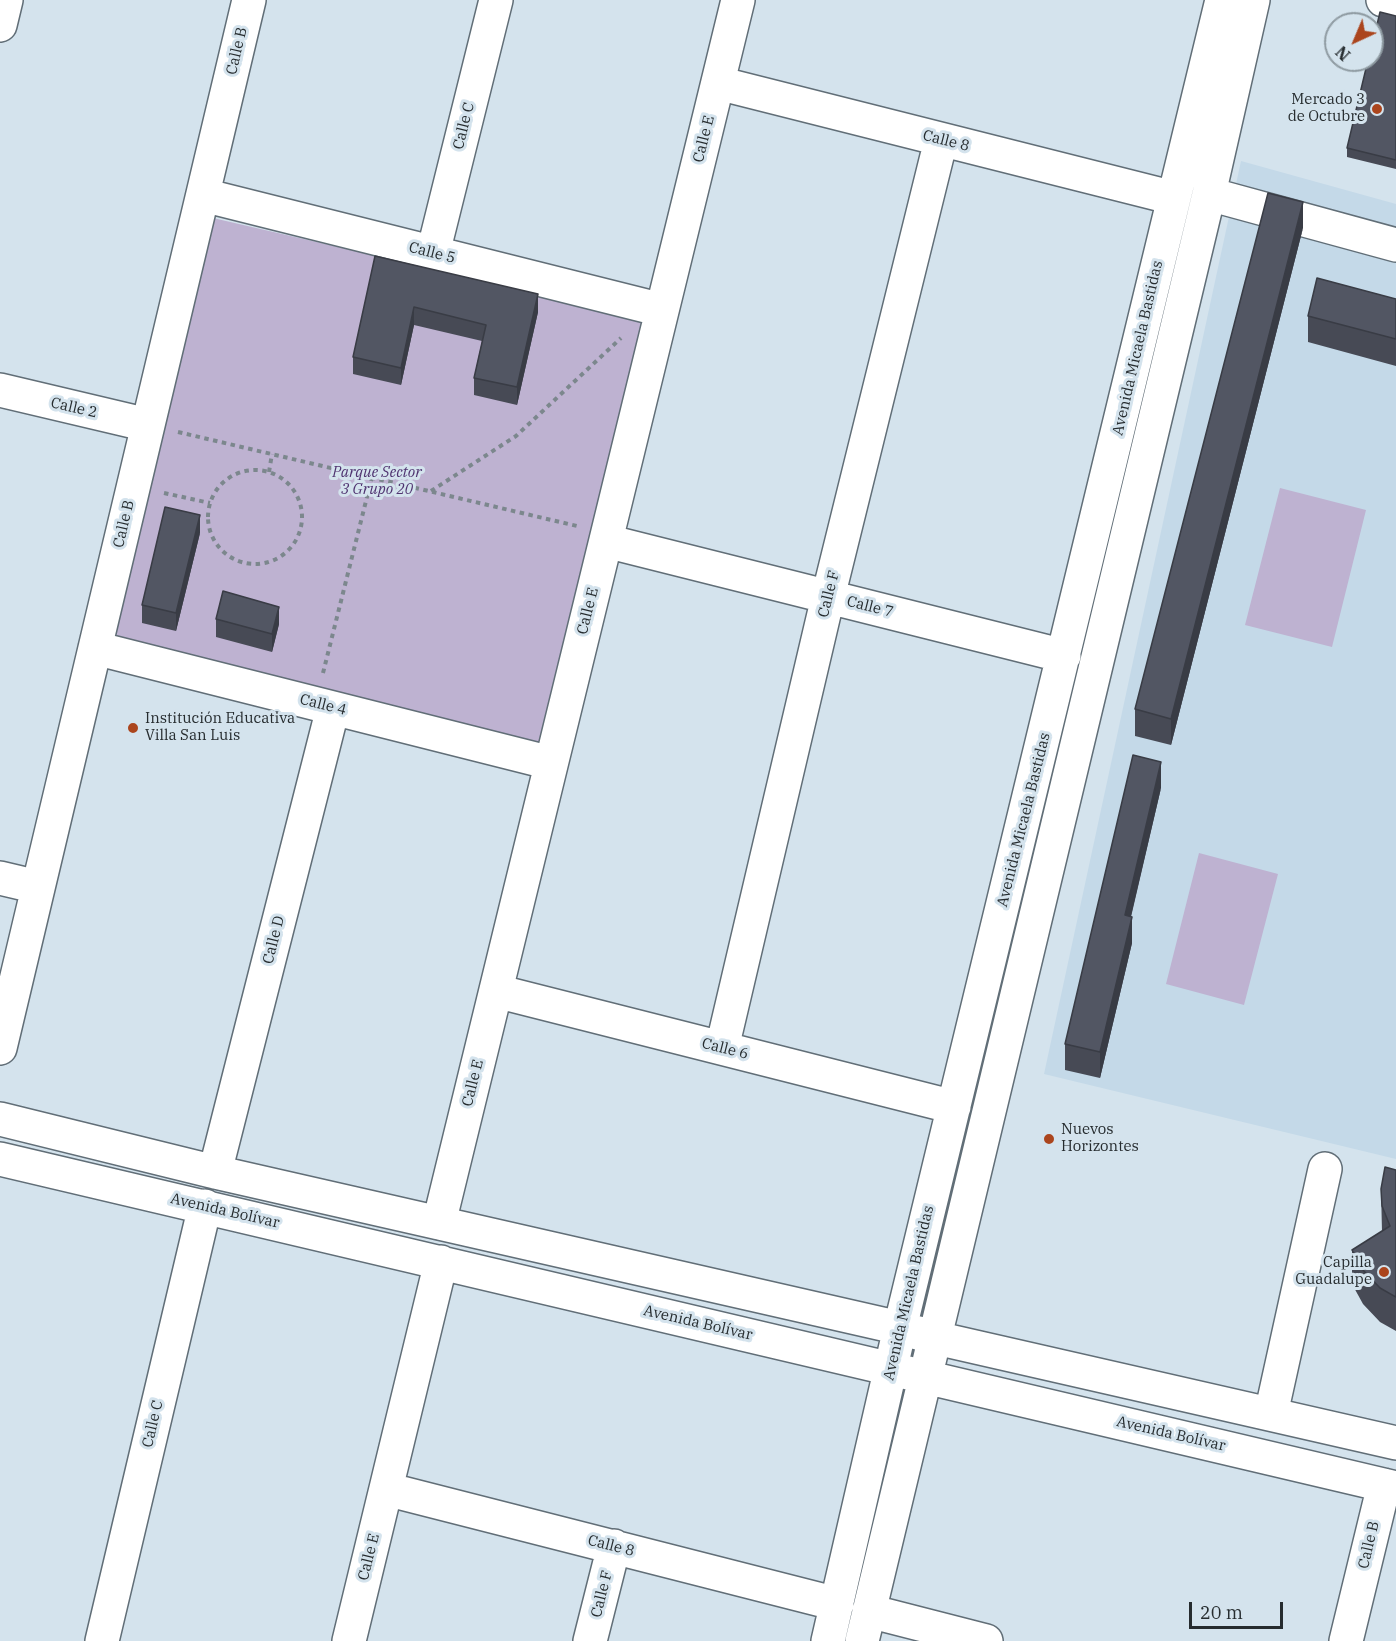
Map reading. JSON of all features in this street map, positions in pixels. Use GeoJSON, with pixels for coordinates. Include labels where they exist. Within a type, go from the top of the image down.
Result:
{"type":"FeatureCollection","features":[{"type":"Feature","properties":{"kind":"street"},"geometry":{"type":"LineString","coordinates":[[0,25],[6,0]]}},
{"type":"Feature","properties":{"kind":"street","name":"Calle B"},"geometry":{"type":"LineString","coordinates":[[0,1048],[249,0]]}},
{"type":"Feature","properties":{"kind":"street","name":"Calle C"},"geometry":{"type":"LineString","coordinates":[[433,253],[496,0]]}},
{"type":"Feature","properties":{"kind":"street","name":"Calle E"},"geometry":{"type":"LineString","coordinates":[[439,1223],[738,0]]}},
{"type":"Feature","properties":{"kind":"street","name":"Avenida Micaela Bastidas"},"geometry":{"type":"LineString","coordinates":[[828,1641],[900,1328],[1222,0]]}},
{"type":"Feature","properties":{"kind":"street"},"geometry":{"type":"LineString","coordinates":[[986,1641],[865,1626],[927,1376],[1209,194],[1253,0]]}},
{"type":"Feature","properties":{"kind":"street"},"geometry":{"type":"LineString","coordinates":[[1383,0],[1396,3]]}},
{"type":"Feature","properties":{"kind":"street","name":"Calle 8"},"geometry":{"type":"LineString","coordinates":[[718,83],[1174,198]]}},
{"type":"Feature","properties":{"kind":"street","name":"Calle F"},"geometry":{"type":"LineString","coordinates":[[722,1048],[828,597],[941,140]]}},
{"type":"Feature","properties":{"kind":"street"},"geometry":{"type":"LineString","coordinates":[[1209,194],[1396,245]]}},
{"type":"Feature","properties":{"kind":"street","name":"Calle 5"},"geometry":{"type":"LineString","coordinates":[[203,195],[662,310]]}},
{"type":"Feature","properties":{"kind":"street","name":"Calle 2"},"geometry":{"type":"LineString","coordinates":[[0,390],[148,425]]}},
{"type":"Feature","properties":{"kind":"street","name":"Calle 7"},"geometry":{"type":"LineString","coordinates":[[607,537],[828,597],[1064,656]]}},
{"type":"Feature","properties":{"kind":"street","name":"Calle 4"},"geometry":{"type":"LineString","coordinates":[[95,648],[551,763]]}},
{"type":"Feature","properties":{"kind":"street","name":"Calle D"},"geometry":{"type":"LineString","coordinates":[[215,1172],[333,708]]}},
{"type":"Feature","properties":{"kind":"street"},"geometry":{"type":"LineString","coordinates":[[0,878],[38,887]]}},
{"type":"Feature","properties":{"kind":"street","name":"Calle 6"},"geometry":{"type":"LineString","coordinates":[[496,991],[954,1107]]}},
{"type":"Feature","properties":{"kind":"street"},"geometry":{"type":"LineString","coordinates":[[0,1119],[215,1172],[1396,1443]]}},
{"type":"Feature","properties":{"kind":"street","name":"Avenida Bolívar"},"geometry":{"type":"LineString","coordinates":[[0,1159],[1390,1486]]}},
{"type":"Feature","properties":{"kind":"street"},"geometry":{"type":"LineString","coordinates":[[1271,1414],[1325,1170]]}},
{"type":"Feature","properties":{"kind":"street","name":"Calle C"},"geometry":{"type":"LineString","coordinates":[[102,1641],[205,1206]]}},
{"type":"Feature","properties":{"kind":"street","name":"Calle E"},"geometry":{"type":"LineString","coordinates":[[349,1641],[441,1263]]}},
{"type":"Feature","properties":{"kind":"street","name":"Calle B"},"geometry":{"type":"LineString","coordinates":[[1346,1641],[1390,1486]]}},
{"type":"Feature","properties":{"kind":"street","name":"Calle 8"},"geometry":{"type":"LineString","coordinates":[[386,1489],[837,1604]]}},
{"type":"Feature","properties":{"kind":"street","name":"Calle F"},"geometry":{"type":"LineString","coordinates":[[590,1641],[614,1546]]}},
{"type":"Feature","properties":{"kind":"path"},"geometry":{"type":"LineString","coordinates":[[430,491],[516,436],[629,330]]}},
{"type":"Feature","properties":{"kind":"path"},"geometry":{"type":"LineString","coordinates":[[148,425],[430,491],[607,537]]}},
{"type":"Feature","properties":{"kind":"path"},"geometry":{"type":"LineString","coordinates":[[268,472],[272,454]]}},
{"type":"Feature","properties":{"kind":"path"},"geometry":{"type":"LineString","coordinates":[[255,470],[268,472],[284,480],[295,492],[302,507],[302,523],[298,538],[288,551],[275,560],[259,564],[243,563],[229,556],[218,546],[211,533],[208,518],[210,503],[216,489],[227,478],[240,472],[255,470]]}},
{"type":"Feature","properties":{"kind":"path"},"geometry":{"type":"LineString","coordinates":[[322,674],[372,477]]}},
{"type":"Feature","properties":{"kind":"path"},"geometry":{"type":"LineString","coordinates":[[155,491],[210,503]]}},
{"type":"Feature","properties":{"kind":"shaded area"},"geometry":{"type":"Polygon","coordinates":[[[1241,161],[1396,204],[1396,1159],[1044,1074],[1241,161]]]}},
{"type":"Feature","properties":{"kind":"green space","name":"Parque Sector 3 Grupo 20"},"geometry":{"type":"Polygon","coordinates":[[[213,218],[645,318],[542,750],[113,642],[213,218]]]}},
{"type":"Feature","properties":{"kind":"green space"},"geometry":{"type":"Polygon","coordinates":[[[1280,488],[1366,510],[1332,647],[1245,625],[1280,488]]]}},
{"type":"Feature","properties":{"kind":"green space"},"geometry":{"type":"Polygon","coordinates":[[[1199,853],[1278,874],[1244,1005],[1166,984],[1199,853]]]}},
{"type":"Feature","properties":{"kind":"building","name":"Mercado 3 de Octubre"},"geometry":{"type":"Polygon","coordinates":[[[1384,13],[1396,16],[1396,160],[1347,148],[1365,72],[1384,72],[1384,13]]]}},
{"type":"Feature","properties":{"kind":"building"},"geometry":{"type":"Polygon","coordinates":[[[1268,193],[1303,202],[1171,719],[1135,709],[1268,193]]]}},
{"type":"Feature","properties":{"kind":"building"},"geometry":{"type":"Polygon","coordinates":[[[375,256],[538,294],[517,387],[474,378],[486,325],[414,307],[401,368],[353,357],[375,256]]]}},
{"type":"Feature","properties":{"kind":"building"},"geometry":{"type":"Polygon","coordinates":[[[1317,278],[1396,299],[1396,339],[1308,316],[1317,278]]]}},
{"type":"Feature","properties":{"kind":"building"},"geometry":{"type":"Polygon","coordinates":[[[165,507],[200,515],[176,613],[142,605],[165,507]]]}},
{"type":"Feature","properties":{"kind":"building"},"geometry":{"type":"Polygon","coordinates":[[[223,591],[279,607],[272,634],[216,619],[223,591]]]}},
{"type":"Feature","properties":{"kind":"building"},"geometry":{"type":"Polygon","coordinates":[[[1133,755],[1161,762],[1125,915],[1132,917],[1100,1052],[1065,1044],[1133,755]]]}},
{"type":"Feature","properties":{"kind":"building"},"geometry":{"type":"Polygon","coordinates":[[[1385,1167],[1396,1170],[1396,1297],[1380,1288],[1363,1270],[1352,1250],[1390,1226],[1382,1206],[1381,1189],[1385,1167]]]}},
{"type":"Feature","properties":{"kind":"place","name":"Mercado 3 de Octubre"},"geometry":{"type":"Point","coordinates":[1377,109]}},
{"type":"Feature","properties":{"kind":"place","name":"Institución Educativa Villa San Luis"},"geometry":{"type":"Point","coordinates":[133,728]}},
{"type":"Feature","properties":{"kind":"place","name":"Nuevos Horizontes"},"geometry":{"type":"Point","coordinates":[1049,1139]}},
{"type":"Feature","properties":{"kind":"place","name":"Capilla Guadalupe"},"geometry":{"type":"Point","coordinates":[1384,1272]}}]}
